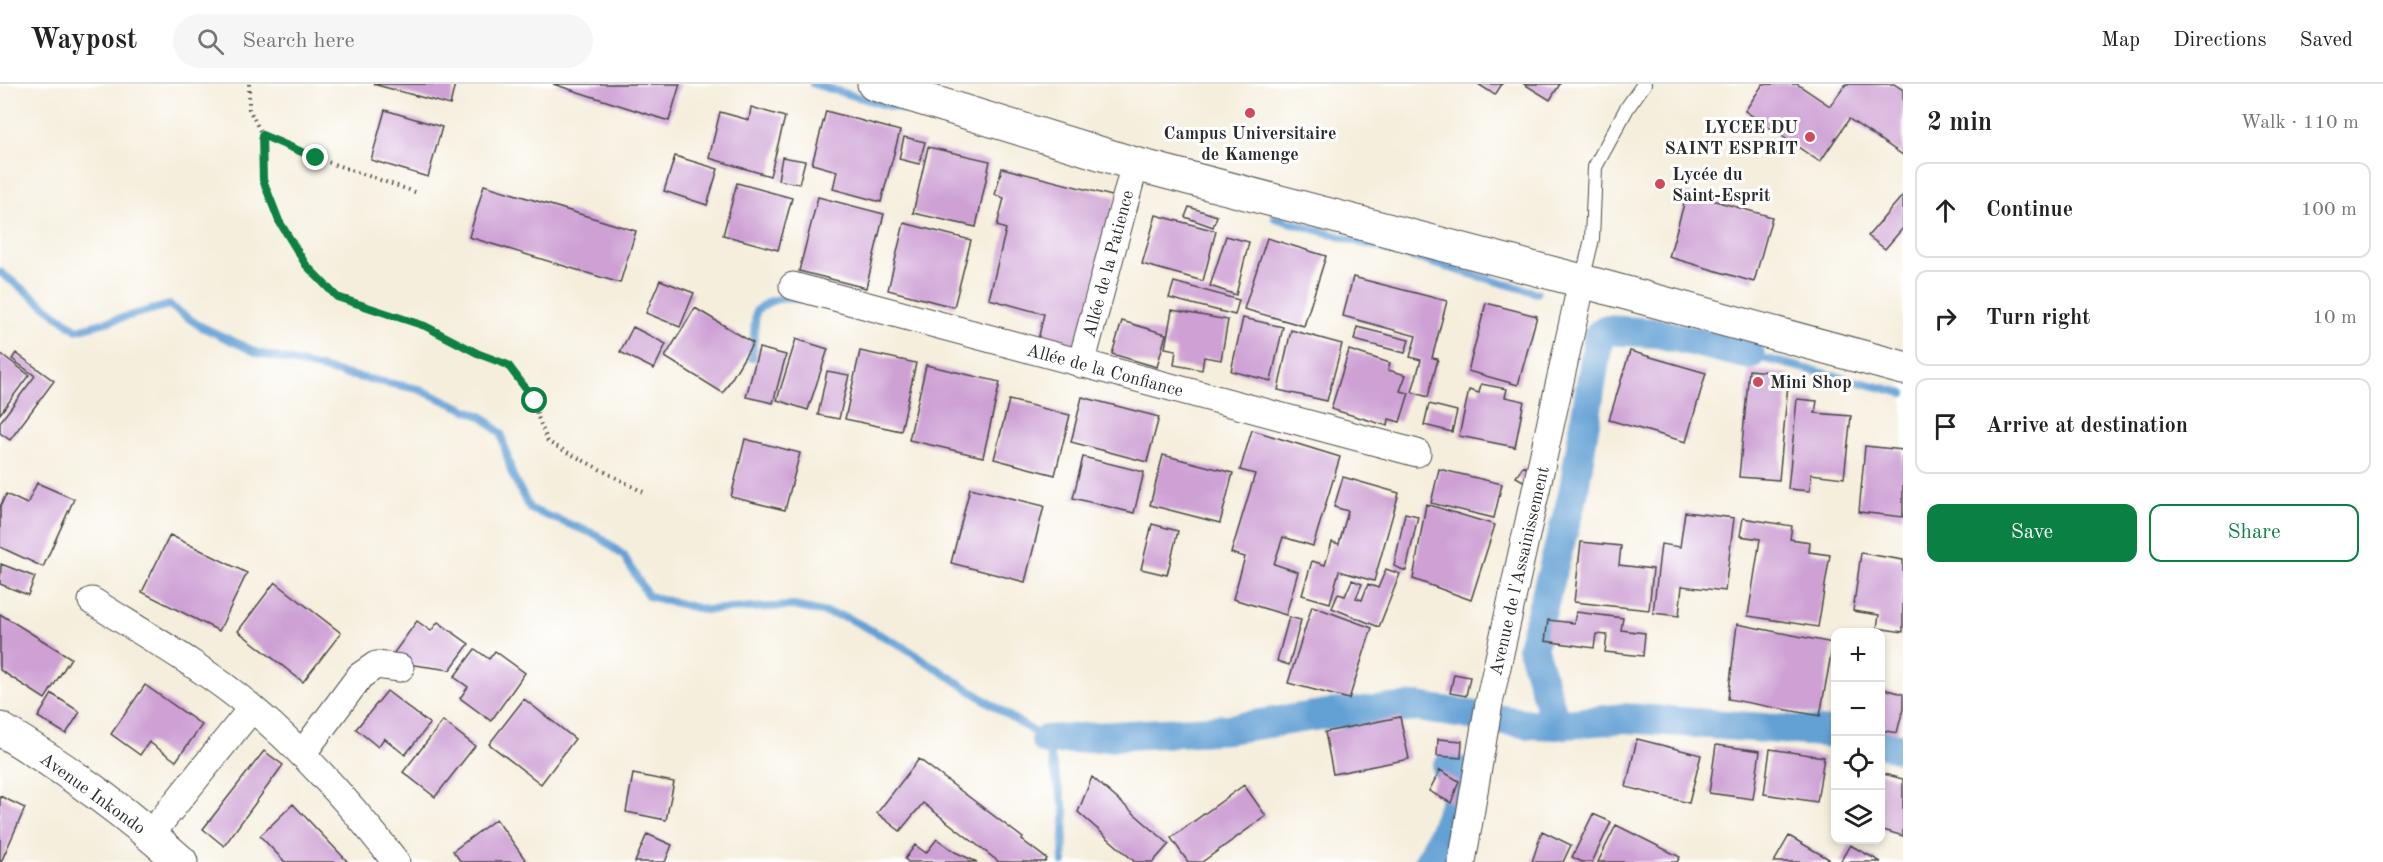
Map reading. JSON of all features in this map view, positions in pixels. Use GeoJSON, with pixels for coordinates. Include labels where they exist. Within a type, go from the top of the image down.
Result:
{"type":"FeatureCollection","features":[{"type":"Feature","properties":{"kind":"street"},"geometry":{"type":"LineString","coordinates":[[874,84],[1136,164],[1903,368]]}},
{"type":"Feature","properties":{"kind":"street","name":"Allée de la Patience"},"geometry":{"type":"LineString","coordinates":[[1081,364],[1136,164]]}},
{"type":"Feature","properties":{"kind":"street","name":"Avenue de l'Assainissement"},"geometry":{"type":"LineString","coordinates":[[1462,862],[1489,703],[1582,281]]}},
{"type":"Feature","properties":{"kind":"street","name":"Allée de la Confiance"},"geometry":{"type":"LineString","coordinates":[[793,286],[1417,453]]}},
{"type":"Feature","properties":{"kind":"street"},"geometry":{"type":"LineString","coordinates":[[92,601],[200,670],[252,708],[302,754],[364,822],[396,862]]}},
{"type":"Feature","properties":{"kind":"street"},"geometry":{"type":"LineString","coordinates":[[302,754],[360,676],[376,665],[400,669]]}},
{"type":"Feature","properties":{"kind":"street"},"geometry":{"type":"LineString","coordinates":[[151,834],[252,708]]}},
{"type":"Feature","properties":{"kind":"street","name":"Avenue Inkondo"},"geometry":{"type":"LineString","coordinates":[[0,729],[81,780],[151,834],[181,862]]}},
{"type":"Feature","properties":{"kind":"lane"},"geometry":{"type":"LineString","coordinates":[[1582,281],[1592,239],[1595,167],[1627,108],[1644,84]]}},
{"type":"Feature","properties":{"kind":"path"},"geometry":{"type":"LineString","coordinates":[[249,84],[249,110],[262,135],[263,180],[279,221],[306,265],[337,297],[425,326],[479,354],[508,365],[535,401],[537,415],[548,442],[646,494]]}},
{"type":"Feature","properties":{"kind":"path"},"geometry":{"type":"LineString","coordinates":[[262,135],[316,158],[418,193]]}},
{"type":"Feature","properties":{"kind":"building"},"geometry":{"type":"Polygon","coordinates":[[[373,84],[455,84],[450,105],[373,84]]]}},
{"type":"Feature","properties":{"kind":"building"},"geometry":{"type":"Polygon","coordinates":[[[553,84],[680,84],[669,121],[553,84]]]}},
{"type":"Feature","properties":{"kind":"building"},"geometry":{"type":"Polygon","coordinates":[[[1478,84],[1502,84],[1495,95],[1478,84]]]}},
{"type":"Feature","properties":{"kind":"building"},"geometry":{"type":"Polygon","coordinates":[[[1524,84],[1560,84],[1550,100],[1524,84]]]}},
{"type":"Feature","properties":{"kind":"building","name":"LYCEE DU SAINT ESPRIT"},"geometry":{"type":"Polygon","coordinates":[[[1763,84],[1797,84],[1830,106],[1846,84],[1894,84],[1903,90],[1903,155],[1849,119],[1820,162],[1745,111],[1763,84]]]}},
{"type":"Feature","properties":{"kind":"building"},"geometry":{"type":"Polygon","coordinates":[[[751,107],[785,117],[770,176],[709,158],[720,112],[749,120],[751,107]]]}},
{"type":"Feature","properties":{"kind":"building"},"geometry":{"type":"Polygon","coordinates":[[[385,110],[442,127],[428,177],[371,160],[385,110]]]}},
{"type":"Feature","properties":{"kind":"building"},"geometry":{"type":"Polygon","coordinates":[[[826,111],[900,131],[881,202],[833,189],[837,171],[812,164],[826,111]]]}},
{"type":"Feature","properties":{"kind":"building"},"geometry":{"type":"Polygon","coordinates":[[[904,137],[925,142],[919,164],[899,159],[904,137]]]}},
{"type":"Feature","properties":{"kind":"building"},"geometry":{"type":"Polygon","coordinates":[[[928,147],[990,161],[976,227],[913,213],[928,147]]]}},
{"type":"Feature","properties":{"kind":"building"},"geometry":{"type":"Polygon","coordinates":[[[675,156],[718,169],[707,205],[664,191],[675,156]]]}},
{"type":"Feature","properties":{"kind":"building"},"geometry":{"type":"Polygon","coordinates":[[[782,157],[805,161],[799,184],[778,180],[782,157]]]}},
{"type":"Feature","properties":{"kind":"building"},"geometry":{"type":"Polygon","coordinates":[[[1002,168],[1116,197],[1078,350],[1038,340],[1044,314],[989,299],[1006,229],[997,226],[1004,198],[995,195],[1002,168]]]}},
{"type":"Feature","properties":{"kind":"building"},"geometry":{"type":"Polygon","coordinates":[[[737,183],[792,198],[778,250],[723,235],[737,183]]]}},
{"type":"Feature","properties":{"kind":"building"},"geometry":{"type":"Polygon","coordinates":[[[484,185],[636,231],[620,283],[469,237],[484,185]]]}},
{"type":"Feature","properties":{"kind":"building"},"geometry":{"type":"Polygon","coordinates":[[[1687,193],[1772,217],[1754,282],[1669,257],[1687,193]]]}},
{"type":"Feature","properties":{"kind":"building"},"geometry":{"type":"Polygon","coordinates":[[[1903,195],[1903,228],[1885,249],[1868,236],[1903,195]]]}},
{"type":"Feature","properties":{"kind":"building"},"geometry":{"type":"Polygon","coordinates":[[[818,197],[884,214],[866,288],[799,271],[818,197]]]}},
{"type":"Feature","properties":{"kind":"building"},"geometry":{"type":"Polygon","coordinates":[[[1189,207],[1217,216],[1213,227],[1185,217],[1189,207]]]}},
{"type":"Feature","properties":{"kind":"building"},"geometry":{"type":"Polygon","coordinates":[[[1156,215],[1216,231],[1203,281],[1142,264],[1156,215]]]}},
{"type":"Feature","properties":{"kind":"building"},"geometry":{"type":"Polygon","coordinates":[[[904,223],[971,240],[954,307],[888,290],[904,223]]]}},
{"type":"Feature","properties":{"kind":"building"},"geometry":{"type":"Polygon","coordinates":[[[1226,236],[1249,242],[1236,295],[1210,286],[1226,236]]]}},
{"type":"Feature","properties":{"kind":"building"},"geometry":{"type":"Polygon","coordinates":[[[1267,238],[1326,256],[1304,326],[1244,309],[1267,238]]]}},
{"type":"Feature","properties":{"kind":"building"},"geometry":{"type":"Polygon","coordinates":[[[1353,277],[1447,301],[1432,358],[1438,359],[1428,397],[1412,392],[1421,360],[1410,357],[1416,336],[1343,316],[1353,277]]]}},
{"type":"Feature","properties":{"kind":"building"},"geometry":{"type":"Polygon","coordinates":[[[660,280],[694,293],[680,327],[646,313],[660,280]]]}},
{"type":"Feature","properties":{"kind":"building"},"geometry":{"type":"Polygon","coordinates":[[[1174,282],[1239,300],[1235,315],[1169,298],[1174,282]]]}},
{"type":"Feature","properties":{"kind":"building"},"geometry":{"type":"Polygon","coordinates":[[[1486,303],[1537,316],[1518,385],[1468,371],[1486,303]]]}},
{"type":"Feature","properties":{"kind":"building"},"geometry":{"type":"Polygon","coordinates":[[[695,308],[753,343],[723,393],[665,357],[695,308]]]}},
{"type":"Feature","properties":{"kind":"building"},"geometry":{"type":"Polygon","coordinates":[[[1172,310],[1228,320],[1221,360],[1204,357],[1202,370],[1174,365],[1176,350],[1165,348],[1172,310]]]}},
{"type":"Feature","properties":{"kind":"building"},"geometry":{"type":"Polygon","coordinates":[[[1243,318],[1283,327],[1271,381],[1231,371],[1243,318]]]}},
{"type":"Feature","properties":{"kind":"building"},"geometry":{"type":"Polygon","coordinates":[[[1122,321],[1166,334],[1157,367],[1112,354],[1122,321]]]}},
{"type":"Feature","properties":{"kind":"building"},"geometry":{"type":"Polygon","coordinates":[[[633,327],[666,344],[654,369],[620,352],[633,327]]]}},
{"type":"Feature","properties":{"kind":"building"},"geometry":{"type":"Polygon","coordinates":[[[1357,327],[1409,340],[1405,353],[1354,340],[1357,327]]]}},
{"type":"Feature","properties":{"kind":"building"},"geometry":{"type":"Polygon","coordinates":[[[1291,330],[1342,344],[1327,401],[1278,390],[1291,330]]]}},
{"type":"Feature","properties":{"kind":"building"},"geometry":{"type":"Polygon","coordinates":[[[796,339],[828,349],[808,410],[777,400],[796,339]]]}},
{"type":"Feature","properties":{"kind":"building"},"geometry":{"type":"Polygon","coordinates":[[[759,348],[786,355],[773,403],[746,397],[759,348]]]}},
{"type":"Feature","properties":{"kind":"building"},"geometry":{"type":"Polygon","coordinates":[[[1349,350],[1390,363],[1388,370],[1406,375],[1400,391],[1409,393],[1400,422],[1389,419],[1388,426],[1331,409],[1349,350]]]}},
{"type":"Feature","properties":{"kind":"building"},"geometry":{"type":"Polygon","coordinates":[[[860,351],[916,363],[901,431],[845,419],[860,351]]]}},
{"type":"Feature","properties":{"kind":"building"},"geometry":{"type":"Polygon","coordinates":[[[1630,351],[1706,373],[1686,442],[1609,420],[1630,351]]]}},
{"type":"Feature","properties":{"kind":"building"},"geometry":{"type":"Polygon","coordinates":[[[0,353],[29,375],[0,414],[0,353]]]}},
{"type":"Feature","properties":{"kind":"building"},"geometry":{"type":"Polygon","coordinates":[[[16,353],[54,381],[10,440],[0,433],[0,422],[35,376],[12,359],[16,353]]]}},
{"type":"Feature","properties":{"kind":"building"},"geometry":{"type":"Polygon","coordinates":[[[926,365],[1000,382],[983,457],[909,440],[926,365]]]}},
{"type":"Feature","properties":{"kind":"building"},"geometry":{"type":"Polygon","coordinates":[[[1749,370],[1789,374],[1779,480],[1739,477],[1749,370]]]}},
{"type":"Feature","properties":{"kind":"building"},"geometry":{"type":"Polygon","coordinates":[[[827,371],[849,375],[839,419],[818,415],[827,371]]]}},
{"type":"Feature","properties":{"kind":"building"},"geometry":{"type":"Polygon","coordinates":[[[1481,384],[1507,389],[1505,397],[1524,401],[1515,447],[1459,436],[1469,390],[1479,393],[1481,384]]]}},
{"type":"Feature","properties":{"kind":"building"},"geometry":{"type":"Polygon","coordinates":[[[1082,397],[1159,417],[1147,462],[1071,442],[1082,397]]]}},
{"type":"Feature","properties":{"kind":"building"},"geometry":{"type":"Polygon","coordinates":[[[1797,399],[1817,401],[1815,413],[1851,416],[1844,478],[1811,474],[1810,491],[1788,489],[1797,399]]]}},
{"type":"Feature","properties":{"kind":"building"},"geometry":{"type":"Polygon","coordinates":[[[1009,400],[1070,415],[1055,475],[994,459],[1009,400]]]}},
{"type":"Feature","properties":{"kind":"building"},"geometry":{"type":"Polygon","coordinates":[[[1429,404],[1457,411],[1452,432],[1424,425],[1429,404]]]}},
{"type":"Feature","properties":{"kind":"building"},"geometry":{"type":"Polygon","coordinates":[[[1252,430],[1340,457],[1313,546],[1283,537],[1274,564],[1298,572],[1286,615],[1233,599],[1245,557],[1231,553],[1255,474],[1240,470],[1252,430]]]}},
{"type":"Feature","properties":{"kind":"building"},"geometry":{"type":"Polygon","coordinates":[[[745,439],[800,453],[785,510],[731,497],[745,439]]]}},
{"type":"Feature","properties":{"kind":"building"},"geometry":{"type":"Polygon","coordinates":[[[1865,446],[1903,450],[1903,517],[1859,512],[1865,446]]]}},
{"type":"Feature","properties":{"kind":"building"},"geometry":{"type":"Polygon","coordinates":[[[1163,455],[1233,473],[1220,523],[1150,505],[1163,455]]]}},
{"type":"Feature","properties":{"kind":"building"},"geometry":{"type":"Polygon","coordinates":[[[1083,457],[1144,472],[1134,513],[1073,498],[1083,457]]]}},
{"type":"Feature","properties":{"kind":"building"},"geometry":{"type":"Polygon","coordinates":[[[1523,466],[1538,475],[1532,486],[1516,477],[1523,466]]]}},
{"type":"Feature","properties":{"kind":"building"},"geometry":{"type":"Polygon","coordinates":[[[1439,469],[1502,484],[1494,518],[1431,503],[1439,469]]]}},
{"type":"Feature","properties":{"kind":"building"},"geometry":{"type":"Polygon","coordinates":[[[1343,477],[1399,493],[1374,581],[1339,571],[1330,603],[1302,595],[1312,561],[1325,565],[1332,542],[1339,544],[1348,511],[1334,507],[1343,477]]]}},
{"type":"Feature","properties":{"kind":"building"},"geometry":{"type":"Polygon","coordinates":[[[37,483],[74,499],[43,567],[0,547],[0,507],[6,494],[27,504],[37,483]]]}},
{"type":"Feature","properties":{"kind":"building"},"geometry":{"type":"Polygon","coordinates":[[[970,488],[1044,506],[1025,582],[951,563],[970,488]]]}},
{"type":"Feature","properties":{"kind":"building"},"geometry":{"type":"Polygon","coordinates":[[[1426,504],[1495,525],[1471,600],[1413,579],[1426,504]]]}},
{"type":"Feature","properties":{"kind":"building"},"geometry":{"type":"Polygon","coordinates":[[[1685,512],[1734,518],[1725,591],[1682,586],[1679,616],[1653,613],[1661,544],[1680,547],[1685,512]]]}},
{"type":"Feature","properties":{"kind":"building"},"geometry":{"type":"Polygon","coordinates":[[[1405,513],[1418,516],[1406,571],[1394,566],[1405,513]]]}},
{"type":"Feature","properties":{"kind":"building"},"geometry":{"type":"Polygon","coordinates":[[[1743,518],[1792,526],[1790,539],[1810,542],[1809,552],[1830,555],[1818,627],[1748,616],[1760,539],[1740,536],[1743,518]]]}},
{"type":"Feature","properties":{"kind":"building"},"geometry":{"type":"Polygon","coordinates":[[[1152,524],[1178,531],[1167,575],[1141,569],[1152,524]]]}},
{"type":"Feature","properties":{"kind":"building"},"geometry":{"type":"Polygon","coordinates":[[[170,535],[247,573],[219,631],[142,592],[170,535]]]}},
{"type":"Feature","properties":{"kind":"building"},"geometry":{"type":"Polygon","coordinates":[[[1581,542],[1621,546],[1619,565],[1653,569],[1649,610],[1574,602],[1581,542]]]}},
{"type":"Feature","properties":{"kind":"building"},"geometry":{"type":"Polygon","coordinates":[[[1861,553],[1903,560],[1903,632],[1877,628],[1879,615],[1853,611],[1861,553]]]}},
{"type":"Feature","properties":{"kind":"building"},"geometry":{"type":"Polygon","coordinates":[[[1,564],[35,577],[28,595],[0,584],[1,564]]]}},
{"type":"Feature","properties":{"kind":"building"},"geometry":{"type":"Polygon","coordinates":[[[1386,569],[1400,574],[1379,627],[1332,608],[1338,594],[1345,596],[1352,580],[1362,584],[1356,598],[1362,600],[1368,584],[1378,588],[1386,569]]]}},
{"type":"Feature","properties":{"kind":"building"},"geometry":{"type":"Polygon","coordinates":[[[275,582],[341,633],[303,682],[238,631],[275,582]]]}},
{"type":"Feature","properties":{"kind":"building"},"geometry":{"type":"Polygon","coordinates":[[[1312,606],[1372,628],[1349,699],[1288,683],[1312,606]]]}},
{"type":"Feature","properties":{"kind":"building"},"geometry":{"type":"Polygon","coordinates":[[[1576,612],[1623,618],[1621,630],[1645,633],[1643,656],[1605,652],[1607,635],[1596,634],[1594,648],[1545,641],[1548,620],[1574,623],[1576,612]]]}},
{"type":"Feature","properties":{"kind":"building"},"geometry":{"type":"Polygon","coordinates":[[[0,614],[71,658],[45,699],[0,670],[0,614]]]}},
{"type":"Feature","properties":{"kind":"building"},"geometry":{"type":"Polygon","coordinates":[[[1289,617],[1301,620],[1289,665],[1277,661],[1289,617]]]}},
{"type":"Feature","properties":{"kind":"building"},"geometry":{"type":"Polygon","coordinates":[[[417,621],[431,631],[438,622],[469,644],[450,670],[407,664],[393,654],[417,621]]]}},
{"type":"Feature","properties":{"kind":"building"},"geometry":{"type":"Polygon","coordinates":[[[1737,624],[1831,643],[1820,716],[1728,699],[1737,624]]]}},
{"type":"Feature","properties":{"kind":"building"},"geometry":{"type":"Polygon","coordinates":[[[475,649],[489,659],[495,651],[525,673],[491,721],[460,698],[468,687],[454,677],[475,649]]]}},
{"type":"Feature","properties":{"kind":"building"},"geometry":{"type":"Polygon","coordinates":[[[1454,674],[1470,677],[1466,696],[1450,693],[1454,674]]]}},
{"type":"Feature","properties":{"kind":"building"},"geometry":{"type":"Polygon","coordinates":[[[145,685],[202,725],[176,761],[149,742],[140,755],[111,734],[145,685]]]}},
{"type":"Feature","properties":{"kind":"building"},"geometry":{"type":"Polygon","coordinates":[[[1885,689],[1903,694],[1903,709],[1897,733],[1885,731],[1885,689]]]}},
{"type":"Feature","properties":{"kind":"building"},"geometry":{"type":"Polygon","coordinates":[[[387,691],[430,724],[405,755],[384,738],[378,747],[356,729],[387,691]]]}},
{"type":"Feature","properties":{"kind":"building"},"geometry":{"type":"Polygon","coordinates":[[[52,694],[80,712],[66,734],[38,717],[52,694]]]}},
{"type":"Feature","properties":{"kind":"building"},"geometry":{"type":"Polygon","coordinates":[[[524,699],[575,739],[541,784],[489,744],[524,699]]]}},
{"type":"Feature","properties":{"kind":"building"},"geometry":{"type":"Polygon","coordinates":[[[1400,717],[1409,759],[1333,774],[1325,732],[1400,717]]]}},
{"type":"Feature","properties":{"kind":"building"},"geometry":{"type":"Polygon","coordinates":[[[443,721],[475,746],[435,797],[403,772],[443,721]]]}},
{"type":"Feature","properties":{"kind":"building"},"geometry":{"type":"Polygon","coordinates":[[[1438,739],[1462,741],[1461,758],[1437,756],[1438,739]]]}},
{"type":"Feature","properties":{"kind":"building"},"geometry":{"type":"Polygon","coordinates":[[[1637,739],[1701,755],[1689,803],[1626,787],[1637,739]]]}},
{"type":"Feature","properties":{"kind":"building"},"geometry":{"type":"Polygon","coordinates":[[[1716,745],[1760,751],[1753,799],[1709,793],[1716,745]]]}},
{"type":"Feature","properties":{"kind":"building"},"geometry":{"type":"Polygon","coordinates":[[[1770,749],[1824,757],[1817,802],[1764,794],[1770,749]]]}},
{"type":"Feature","properties":{"kind":"building"},"geometry":{"type":"Polygon","coordinates":[[[264,751],[283,765],[224,846],[203,829],[264,751]]]}},
{"type":"Feature","properties":{"kind":"building"},"geometry":{"type":"Polygon","coordinates":[[[919,759],[1023,838],[1022,840],[1047,859],[1045,862],[999,862],[923,803],[900,831],[877,813],[919,759]]]}},
{"type":"Feature","properties":{"kind":"building"},"geometry":{"type":"Polygon","coordinates":[[[1440,770],[1459,781],[1451,803],[1429,791],[1440,770]]]}},
{"type":"Feature","properties":{"kind":"building"},"geometry":{"type":"Polygon","coordinates":[[[633,774],[674,782],[666,820],[626,812],[633,774]]]}},
{"type":"Feature","properties":{"kind":"building"},"geometry":{"type":"Polygon","coordinates":[[[1885,774],[1903,779],[1903,836],[1885,831],[1885,774]]]}},
{"type":"Feature","properties":{"kind":"building"},"geometry":{"type":"Polygon","coordinates":[[[1092,777],[1169,844],[1153,862],[1135,862],[1078,812],[1092,777]]]}},
{"type":"Feature","properties":{"kind":"building"},"geometry":{"type":"Polygon","coordinates":[[[1244,785],[1266,816],[1202,862],[1188,862],[1171,838],[1244,785]]]}},
{"type":"Feature","properties":{"kind":"building"},"geometry":{"type":"Polygon","coordinates":[[[0,796],[25,808],[1,862],[0,862],[0,796]]]}},
{"type":"Feature","properties":{"kind":"building"},"geometry":{"type":"Polygon","coordinates":[[[293,804],[348,862],[285,862],[260,836],[293,804]]]}},
{"type":"Feature","properties":{"kind":"building"},"geometry":{"type":"Polygon","coordinates":[[[1593,814],[1611,822],[1592,862],[1582,862],[1572,857],[1593,814]]]}},
{"type":"Feature","properties":{"kind":"building"},"geometry":{"type":"Polygon","coordinates":[[[496,819],[527,862],[461,862],[453,851],[496,819]]]}},
{"type":"Feature","properties":{"kind":"building"},"geometry":{"type":"Polygon","coordinates":[[[1616,825],[1680,857],[1677,862],[1598,862],[1616,825]]]}},
{"type":"Feature","properties":{"kind":"building"},"geometry":{"type":"Polygon","coordinates":[[[1542,831],[1571,845],[1563,862],[1532,862],[1542,831]]]}},
{"type":"Feature","properties":{"kind":"building"},"geometry":{"type":"Polygon","coordinates":[[[647,834],[672,845],[665,862],[635,862],[647,834]]]}},
{"type":"Feature","properties":{"kind":"building"},"geometry":{"type":"Polygon","coordinates":[[[1789,836],[1829,859],[1827,862],[1774,862],[1789,836]]]}},
{"type":"Feature","properties":{"kind":"building"},"geometry":{"type":"Polygon","coordinates":[[[937,839],[955,852],[977,862],[908,862],[905,859],[915,845],[926,853],[937,839]]]}},
{"type":"Feature","properties":{"kind":"building"},"geometry":{"type":"Polygon","coordinates":[[[1850,845],[1881,862],[1840,862],[1850,845]]]}},
{"type":"Feature","properties":{"kind":"waterway"},"geometry":{"type":"LineString","coordinates":[[813,84],[903,110]]}},
{"type":"Feature","properties":{"kind":"waterway"},"geometry":{"type":"LineString","coordinates":[[1275,218],[1537,293]]}},
{"type":"Feature","properties":{"kind":"waterway"},"geometry":{"type":"LineString","coordinates":[[0,272],[77,330],[169,305],[200,326],[258,353],[418,389],[483,417],[501,434],[512,474],[530,509],[597,535],[624,556],[648,596],[705,610],[793,606],[846,617],[904,647],[1046,740],[1065,811],[1063,862]]}},
{"type":"Feature","properties":{"kind":"waterway"},"geometry":{"type":"LineString","coordinates":[[752,358],[756,311],[776,300],[798,299]]}},
{"type":"Feature","properties":{"kind":"waterway"},"geometry":{"type":"LineString","coordinates":[[1556,725],[1532,647],[1573,495],[1599,335],[1605,330],[1657,333],[1750,355]]}},
{"type":"Feature","properties":{"kind":"waterway"},"geometry":{"type":"LineString","coordinates":[[1750,355],[1903,393]]}},
{"type":"Feature","properties":{"kind":"waterway"},"geometry":{"type":"LineString","coordinates":[[1046,740],[1228,729],[1327,714],[1417,707],[1530,724],[1556,725],[1625,718],[1831,733]]}},
{"type":"Feature","properties":{"kind":"waterway"},"geometry":{"type":"LineString","coordinates":[[1885,744],[1903,749]]}},
{"type":"Feature","properties":{"kind":"waterway"},"geometry":{"type":"LineString","coordinates":[[1429,862],[1467,773],[1447,768]]}},
{"type":"Feature","properties":{"kind":"place","name":"Campus Universitaire de Kamenge"},"geometry":{"type":"Point","coordinates":[1250,113]}},
{"type":"Feature","properties":{"kind":"place","name":"LYCEE DU SAINT ESPRIT"},"geometry":{"type":"Point","coordinates":[1810,137]}},
{"type":"Feature","properties":{"kind":"place","name":"Lycée du Saint-Esprit"},"geometry":{"type":"Point","coordinates":[1660,184]}},
{"type":"Feature","properties":{"kind":"place","name":"Mini Shop"},"geometry":{"type":"Point","coordinates":[1758,382]}},
{"type":"Feature","properties":{"kind":"route"},"geometry":{"type":"LineString","coordinates":[[316,158],[262,135],[263,180],[279,221],[306,265],[337,297],[425,326],[479,354],[508,365],[535,401]]}}]}
